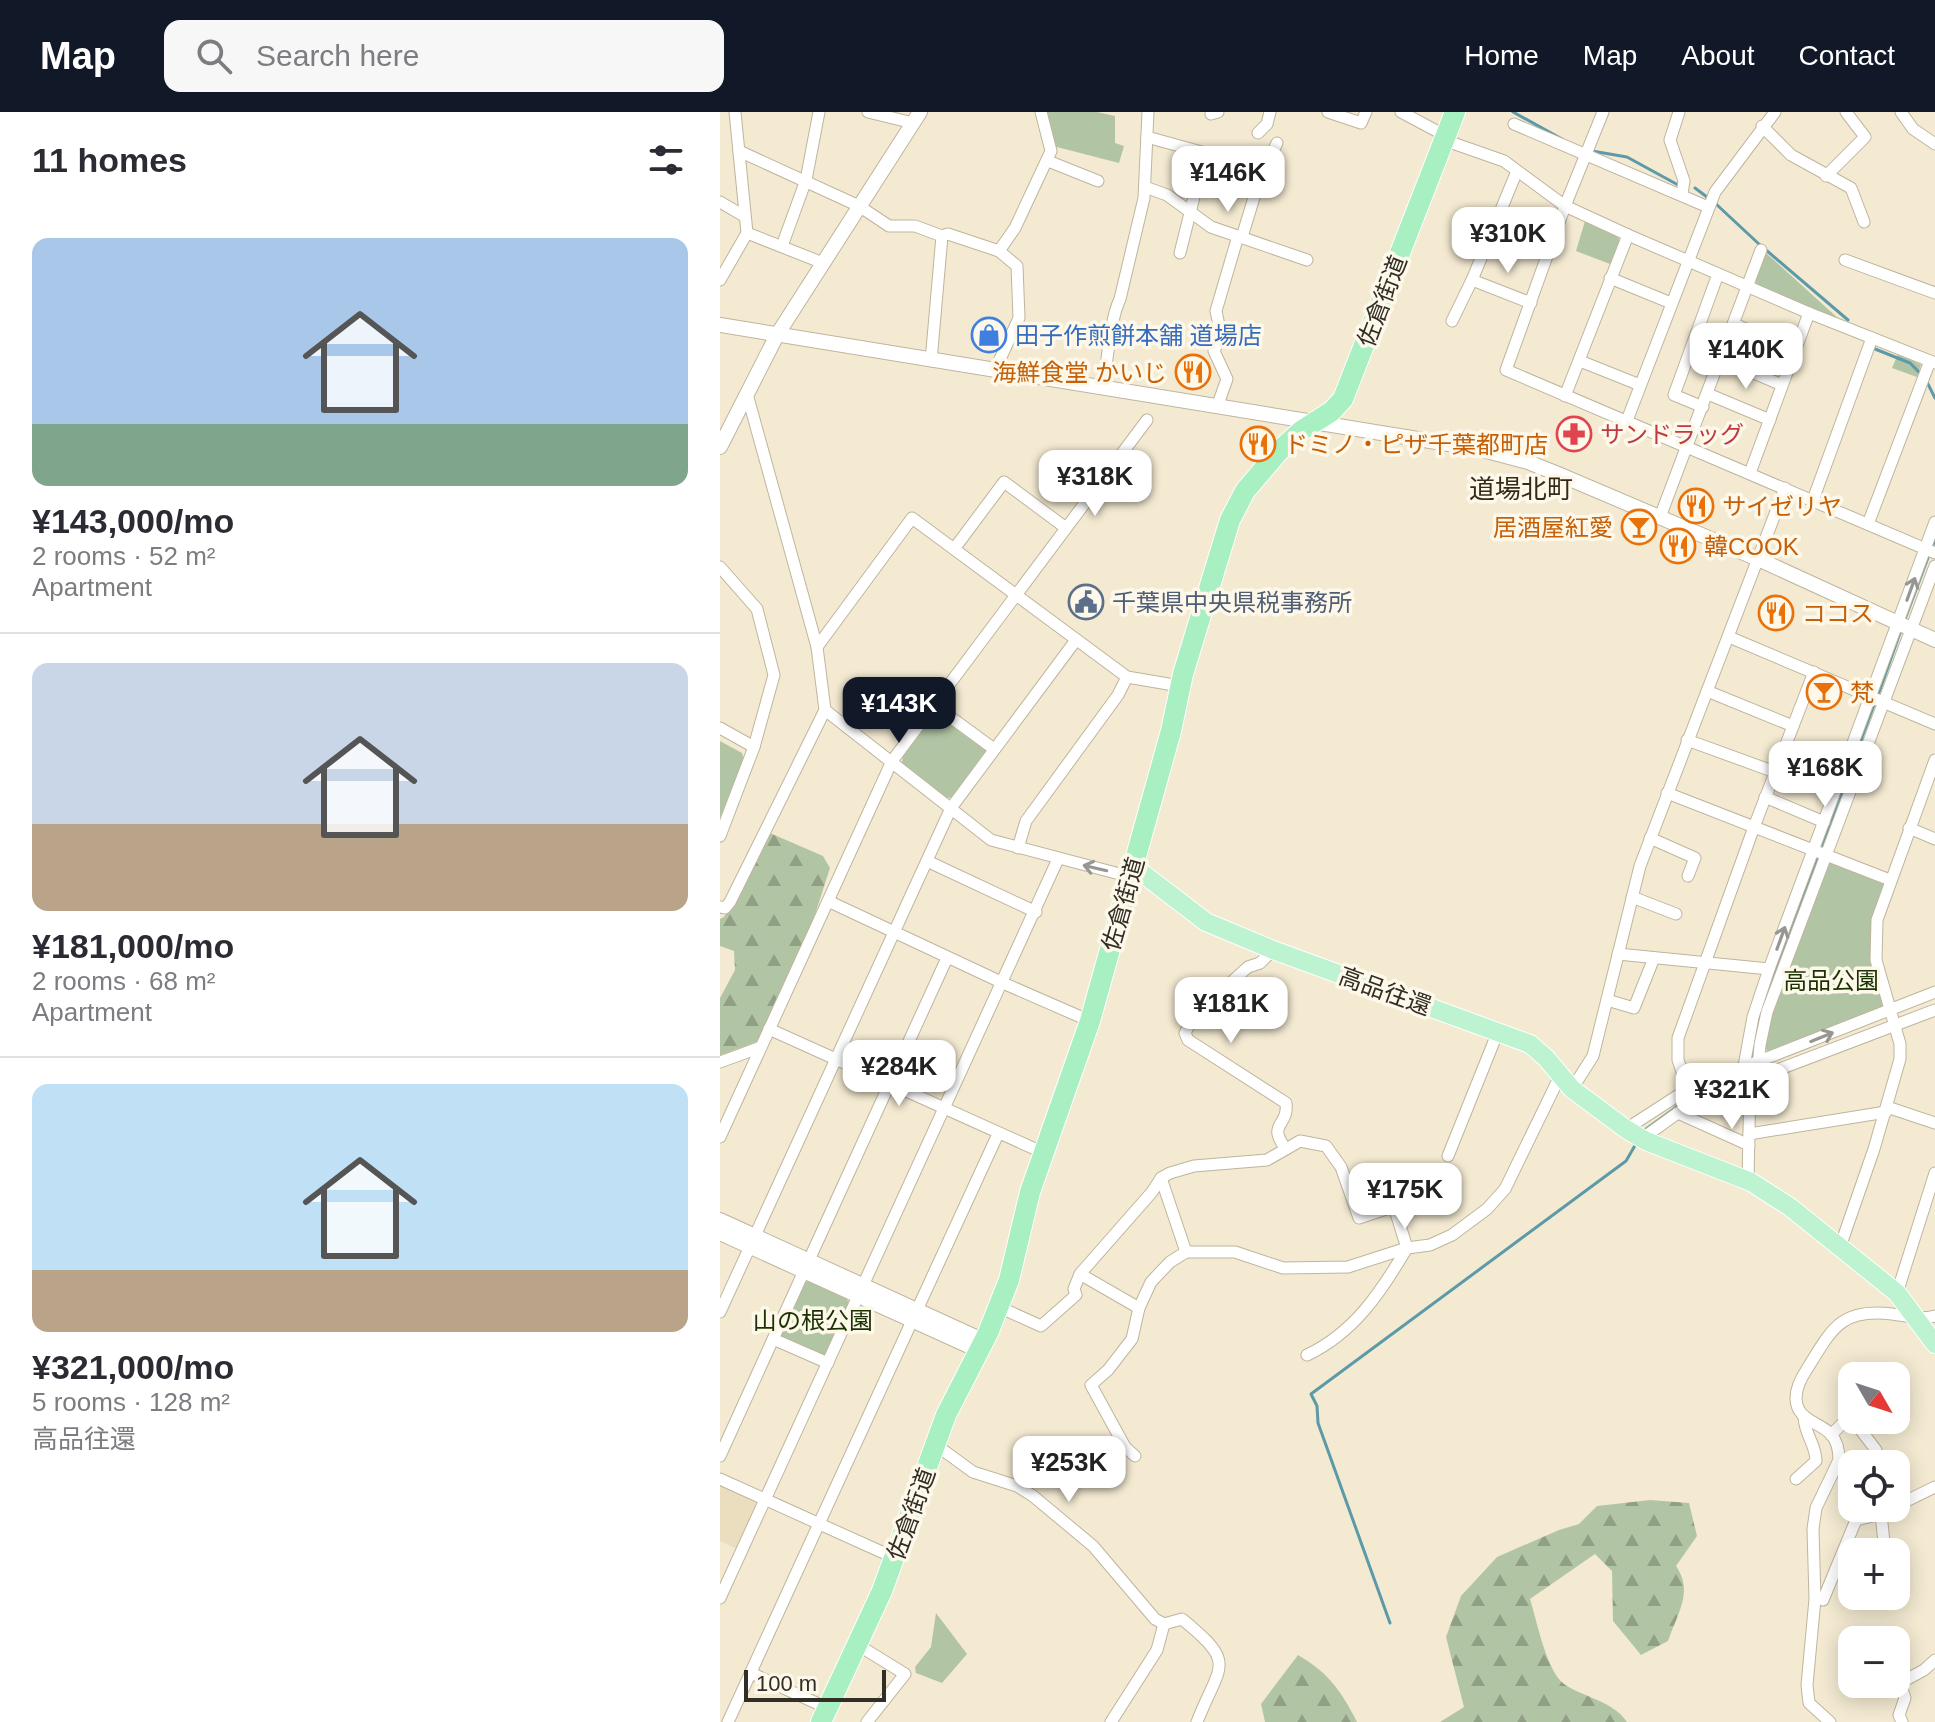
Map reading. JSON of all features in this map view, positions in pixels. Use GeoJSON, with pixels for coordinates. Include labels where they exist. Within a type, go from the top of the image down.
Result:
{"type":"FeatureCollection","features":[{"type":"Feature","properties":{"kind":"highway","name":"佐倉街道"},"geometry":{"type":"LineString","coordinates":[[824,1715],[895,1558],[946,1415],[982,1346],[1012,1271],[1024,1212],[1090,1021],[1129,873],[1168,743],[1180,686],[1233,511],[1257,475],[1279,451],[1301,431],[1332,411],[1347,390],[1455,112]]}},
{"type":"Feature","properties":{"kind":"main road","name":"高品往還"},"geometry":{"type":"LineString","coordinates":[[1129,873],[1142,873],[1198,918],[1273,950],[1530,1044],[1566,1082],[1626,1129]]}},
{"type":"Feature","properties":{"kind":"main road"},"geometry":{"type":"LineString","coordinates":[[1626,1129],[1646,1141],[1748,1181],[1790,1207],[1926,1318],[1935,1344]]}},
{"type":"Feature","properties":{"kind":"street"},"geometry":{"type":"LineString","coordinates":[[722,273],[747,233],[735,112]]}},
{"type":"Feature","properties":{"kind":"street"},"geometry":{"type":"LineString","coordinates":[[782,246],[806,180],[819,112]]}},
{"type":"Feature","properties":{"kind":"street"},"geometry":{"type":"LineString","coordinates":[[720,447],[777,335],[916,118],[868,112]]}},
{"type":"Feature","properties":{"kind":"street"},"geometry":{"type":"LineString","coordinates":[[999,251],[1015,228],[1048,161],[1051,145],[1041,112]]}},
{"type":"Feature","properties":{"kind":"street"},"geometry":{"type":"LineString","coordinates":[[1103,388],[1113,312],[1120,299],[1145,187],[1148,112]]}},
{"type":"Feature","properties":{"kind":"street"},"geometry":{"type":"LineString","coordinates":[[1258,133],[1267,124],[1270,112]]}},
{"type":"Feature","properties":{"kind":"street"},"geometry":{"type":"LineString","coordinates":[[1328,112],[1361,123],[1366,112]]}},
{"type":"Feature","properties":{"kind":"street"},"geometry":{"type":"LineString","coordinates":[[1401,112],[1445,138],[1497,157],[1565,206],[1872,338],[1928,369],[1868,524]]}},
{"type":"Feature","properties":{"kind":"street"},"geometry":{"type":"LineString","coordinates":[[1603,112],[1565,206],[1506,370],[1930,551]]}},
{"type":"Feature","properties":{"kind":"street"},"geometry":{"type":"LineString","coordinates":[[1679,112],[1670,140],[1685,187],[1682,194]]}},
{"type":"Feature","properties":{"kind":"street"},"geometry":{"type":"LineString","coordinates":[[1626,423],[1708,207],[1721,180],[1775,112]]}},
{"type":"Feature","properties":{"kind":"street"},"geometry":{"type":"LineString","coordinates":[[1826,176],[1865,137],[1846,112]]}},
{"type":"Feature","properties":{"kind":"street"},"geometry":{"type":"LineString","coordinates":[[1901,112],[1913,129],[1935,144]]}},
{"type":"Feature","properties":{"kind":"street"},"geometry":{"type":"LineString","coordinates":[[1514,124],[1588,150],[1708,207]]}},
{"type":"Feature","properties":{"kind":"street"},"geometry":{"type":"LineString","coordinates":[[1762,126],[1791,155],[1851,188],[1864,222]]}},
{"type":"Feature","properties":{"kind":"street"},"geometry":{"type":"LineString","coordinates":[[1147,137],[1205,153],[1180,253]]}},
{"type":"Feature","properties":{"kind":"street"},"geometry":{"type":"LineString","coordinates":[[1217,407],[1227,379],[1214,351],[1221,335],[1216,311],[1259,181],[1277,143]]}},
{"type":"Feature","properties":{"kind":"street"},"geometry":{"type":"LineString","coordinates":[[739,151],[859,206],[889,226],[915,226],[942,236],[948,234],[999,251],[1017,266],[1019,318],[995,370]]}},
{"type":"Feature","properties":{"kind":"street"},"geometry":{"type":"LineString","coordinates":[[1048,161],[1098,181]]}},
{"type":"Feature","properties":{"kind":"street"},"geometry":{"type":"LineString","coordinates":[[1452,321],[1517,171]]}},
{"type":"Feature","properties":{"kind":"street"},"geometry":{"type":"LineString","coordinates":[[1145,187],[1167,195],[1205,224],[1307,260]]}},
{"type":"Feature","properties":{"kind":"street"},"geometry":{"type":"LineString","coordinates":[[720,202],[744,216]]}},
{"type":"Feature","properties":{"kind":"street"},"geometry":{"type":"LineString","coordinates":[[747,233],[823,263]]}},
{"type":"Feature","properties":{"kind":"street"},"geometry":{"type":"LineString","coordinates":[[1565,396],[1628,235]]}},
{"type":"Feature","properties":{"kind":"street"},"geometry":{"type":"LineString","coordinates":[[931,361],[942,236]]}},
{"type":"Feature","properties":{"kind":"street"},"geometry":{"type":"LineString","coordinates":[[1660,517],[1761,250]]}},
{"type":"Feature","properties":{"kind":"street"},"geometry":{"type":"LineString","coordinates":[[1845,260],[1935,293]]}},
{"type":"Feature","properties":{"kind":"street"},"geometry":{"type":"LineString","coordinates":[[1703,407],[1674,395],[1718,274]]}},
{"type":"Feature","properties":{"kind":"street"},"geometry":{"type":"LineString","coordinates":[[1610,278],[1671,303]]}},
{"type":"Feature","properties":{"kind":"street"},"geometry":{"type":"LineString","coordinates":[[1472,280],[1531,303]]}},
{"type":"Feature","properties":{"kind":"street"},"geometry":{"type":"LineString","coordinates":[[1750,473],[1809,313]]}},
{"type":"Feature","properties":{"kind":"street"},"geometry":{"type":"LineString","coordinates":[[1734,324],[1795,350]]}},
{"type":"Feature","properties":{"kind":"street"},"geometry":{"type":"LineString","coordinates":[[720,325],[1479,449],[1528,462],[1660,517],[1935,640]]}},
{"type":"Feature","properties":{"kind":"street"},"geometry":{"type":"LineString","coordinates":[[1813,500],[1872,338]]}},
{"type":"Feature","properties":{"kind":"street"},"geometry":{"type":"LineString","coordinates":[[1721,359],[1782,385]]}},
{"type":"Feature","properties":{"kind":"street"},"geometry":{"type":"LineString","coordinates":[[1580,361],[1640,385]]}},
{"type":"Feature","properties":{"kind":"street"},"geometry":{"type":"LineString","coordinates":[[720,907],[725,908],[730,902],[825,710],[817,647],[747,394]]}},
{"type":"Feature","properties":{"kind":"street"},"geometry":{"type":"LineString","coordinates":[[1708,394],[1770,420]]}},
{"type":"Feature","properties":{"kind":"street"},"geometry":{"type":"LineString","coordinates":[[720,1137],[892,761],[1147,420]]}},
{"type":"Feature","properties":{"kind":"street"},"geometry":{"type":"LineString","coordinates":[[954,549],[1004,482],[1066,528]]}},
{"type":"Feature","properties":{"kind":"street"},"geometry":{"type":"LineString","coordinates":[[1135,1456],[1125,1447],[1091,1385],[1108,1370],[1132,1339],[1144,1294],[1160,1271],[1186,1252],[1235,1252],[1283,1268],[1348,1267],[1407,1248],[1430,1245],[1452,1235],[1487,1209],[1505,1189],[1566,1082],[1593,1056],[1632,897],[1650,838],[1785,488]]}},
{"type":"Feature","properties":{"kind":"street"},"geometry":{"type":"LineString","coordinates":[[817,647],[912,518],[1127,677],[1180,686]]}},
{"type":"Feature","properties":{"kind":"street"},"geometry":{"type":"LineString","coordinates":[[1744,1066],[1753,1017],[1769,969],[1885,702],[1905,626],[1930,551],[1935,522]]}},
{"type":"Feature","properties":{"kind":"street"},"geometry":{"type":"LineString","coordinates":[[1748,1181],[1754,1081],[1767,1012],[1820,853],[1824,822],[1871,697],[1935,566]]}},
{"type":"Feature","properties":{"kind":"street"},"geometry":{"type":"LineString","coordinates":[[720,836],[754,747],[774,675],[757,609],[722,575]]}},
{"type":"Feature","properties":{"kind":"street"},"geometry":{"type":"LineString","coordinates":[[1729,637],[1935,724]]}},
{"type":"Feature","properties":{"kind":"street"},"geometry":{"type":"LineString","coordinates":[[720,1312],[951,808],[1076,640]]}},
{"type":"Feature","properties":{"kind":"street"},"geometry":{"type":"LineString","coordinates":[[1688,1089],[1678,1060],[1678,1038],[1814,672]]}},
{"type":"Feature","properties":{"kind":"street"},"geometry":{"type":"LineString","coordinates":[[1018,848],[1026,821],[1118,695],[1127,677]]}},
{"type":"Feature","properties":{"kind":"street"},"geometry":{"type":"LineString","coordinates":[[1707,691],[1793,726]]}},
{"type":"Feature","properties":{"kind":"street"},"geometry":{"type":"LineString","coordinates":[[934,705],[994,749]]}},
{"type":"Feature","properties":{"kind":"street"},"geometry":{"type":"LineString","coordinates":[[825,710],[991,840],[1058,859],[1129,873]]}},
{"type":"Feature","properties":{"kind":"street"},"geometry":{"type":"LineString","coordinates":[[720,728],[754,747]]}},
{"type":"Feature","properties":{"kind":"street"},"geometry":{"type":"LineString","coordinates":[[1687,740],[1775,772]]}},
{"type":"Feature","properties":{"kind":"street"},"geometry":{"type":"LineString","coordinates":[[1840,1247],[1900,1059],[1900,1044],[1883,989],[1875,945],[1877,920],[1935,760]]}},
{"type":"Feature","properties":{"kind":"street"},"geometry":{"type":"LineString","coordinates":[[1667,793],[1890,880]]}},
{"type":"Feature","properties":{"kind":"street"},"geometry":{"type":"LineString","coordinates":[[1765,797],[1824,822]]}},
{"type":"Feature","properties":{"kind":"street"},"geometry":{"type":"LineString","coordinates":[[1909,828],[1935,839]]}},
{"type":"Feature","properties":{"kind":"street"},"geometry":{"type":"LineString","coordinates":[[1650,838],[1695,858],[1688,876]]}},
{"type":"Feature","properties":{"kind":"street"},"geometry":{"type":"LineString","coordinates":[[720,1598],[1058,859]]}},
{"type":"Feature","properties":{"kind":"street"},"geometry":{"type":"LineString","coordinates":[[927,861],[1036,912]]}},
{"type":"Feature","properties":{"kind":"street"},"geometry":{"type":"LineString","coordinates":[[1632,897],[1676,914]]}},
{"type":"Feature","properties":{"kind":"street"},"geometry":{"type":"LineString","coordinates":[[828,901],[1090,1021]]}},
{"type":"Feature","properties":{"kind":"street"},"geometry":{"type":"LineString","coordinates":[[1273,950],[1260,963],[1248,967],[1194,1016],[1185,1033],[1188,1040],[1286,1103],[1288,1110],[1277,1131],[1277,1138],[1286,1149]]}},
{"type":"Feature","properties":{"kind":"street"},"geometry":{"type":"LineString","coordinates":[[1618,954],[1769,969]]}},
{"type":"Feature","properties":{"kind":"street"},"geometry":{"type":"LineString","coordinates":[[720,1456],[947,958]]}},
{"type":"Feature","properties":{"kind":"street"},"geometry":{"type":"LineString","coordinates":[[1607,1000],[1634,1008],[1654,958]]}},
{"type":"Feature","properties":{"kind":"street"},"geometry":{"type":"LineString","coordinates":[[1626,1129],[1688,1089],[1935,992]]}},
{"type":"Feature","properties":{"kind":"street"},"geometry":{"type":"LineString","coordinates":[[1646,1141],[1650,1133],[1693,1102],[1935,1010]]}},
{"type":"Feature","properties":{"kind":"street"},"geometry":{"type":"LineString","coordinates":[[769,1029],[1044,1153]]}},
{"type":"Feature","properties":{"kind":"street"},"geometry":{"type":"LineString","coordinates":[[1448,1156],[1497,1034]]}},
{"type":"Feature","properties":{"kind":"street"},"geometry":{"type":"LineString","coordinates":[[720,1062],[761,1047]]}},
{"type":"Feature","properties":{"kind":"street"},"geometry":{"type":"LineString","coordinates":[[1678,1113],[1749,1140],[1886,1109],[1935,1123]]}},
{"type":"Feature","properties":{"kind":"street"},"geometry":{"type":"LineString","coordinates":[[728,1722],[998,1134]]}},
{"type":"Feature","properties":{"kind":"street"},"geometry":{"type":"LineString","coordinates":[[999,1307],[1041,1326],[1076,1295],[1074,1289],[1080,1274],[1161,1178],[1194,1166],[1267,1160],[1300,1141],[1326,1146],[1341,1167],[1359,1218],[1431,1194]]}},
{"type":"Feature","properties":{"kind":"street"},"geometry":{"type":"LineString","coordinates":[[1307,1355],[1336,1339],[1352,1324],[1380,1293],[1407,1248],[1383,1171]]}},
{"type":"Feature","properties":{"kind":"street"},"geometry":{"type":"LineString","coordinates":[[1897,1293],[1935,1173]]}},
{"type":"Feature","properties":{"kind":"street"},"geometry":{"type":"LineString","coordinates":[[1161,1178],[1186,1252]]}},
{"type":"Feature","properties":{"kind":"street"},"geometry":{"type":"LineString","coordinates":[[720,1220],[752,1241],[806,1266],[915,1315],[978,1338],[982,1346]]}},
{"type":"Feature","properties":{"kind":"street"},"geometry":{"type":"LineString","coordinates":[[720,1233],[752,1241]]}},
{"type":"Feature","properties":{"kind":"street"},"geometry":{"type":"LineString","coordinates":[[1080,1274],[1139,1308]]}},
{"type":"Feature","properties":{"kind":"street"},"geometry":{"type":"LineString","coordinates":[[1796,1479],[1816,1461],[1816,1450],[1805,1433],[1804,1417],[1795,1402],[1801,1380],[1838,1324],[1861,1313],[1926,1318]]}},
{"type":"Feature","properties":{"kind":"street"},"geometry":{"type":"LineString","coordinates":[[773,1339],[828,1363]]}},
{"type":"Feature","properties":{"kind":"street"},"geometry":{"type":"LineString","coordinates":[[1804,1417],[1816,1421],[1831,1435],[1839,1451],[1839,1460],[1816,1508],[1813,1529],[1819,1600],[1807,1685],[1809,1703],[1830,1722]]}},
{"type":"Feature","properties":{"kind":"street"},"geometry":{"type":"LineString","coordinates":[[1831,1435],[1838,1429]]}},
{"type":"Feature","properties":{"kind":"street"},"geometry":{"type":"LineString","coordinates":[[936,1445],[973,1472],[1017,1486],[1033,1496],[1093,1546],[1155,1619],[1164,1624],[1182,1619],[1210,1642],[1217,1652],[1220,1665],[1197,1722]]}},
{"type":"Feature","properties":{"kind":"street"},"geometry":{"type":"LineString","coordinates":[[720,1479],[895,1558]]}},
{"type":"Feature","properties":{"kind":"street"},"geometry":{"type":"LineString","coordinates":[[1910,1499],[1935,1487]]}},
{"type":"Feature","properties":{"kind":"street"},"geometry":{"type":"LineString","coordinates":[[1819,1600],[1855,1522]]}},
{"type":"Feature","properties":{"kind":"street"},"geometry":{"type":"LineString","coordinates":[[1819,1600],[1837,1602]]}},
{"type":"Feature","properties":{"kind":"street"},"geometry":{"type":"LineString","coordinates":[[1111,1722],[1157,1650],[1164,1624]]}},
{"type":"Feature","properties":{"kind":"street"},"geometry":{"type":"LineString","coordinates":[[858,1645],[905,1674],[867,1722]]}},
{"type":"Feature","properties":{"kind":"street"},"geometry":{"type":"LineString","coordinates":[[1902,1722],[1899,1715],[1905,1698],[1900,1683],[1935,1660]]}},
{"type":"Feature","properties":{"kind":"street"},"geometry":{"type":"LineString","coordinates":[[751,1673],[824,1715]]}},
{"type":"Feature","properties":{"kind":"shaded area"},"geometry":{"type":"Polygon","coordinates":[[[720,1483],[754,1498],[757,1505],[737,1549],[720,1541],[720,1483]]]}},
{"type":"Feature","properties":{"kind":"green space"},"geometry":{"type":"Polygon","coordinates":[[[1043,112],[1097,112],[1115,116],[1115,143],[1124,146],[1119,163],[1053,146],[1043,112]]]}},
{"type":"Feature","properties":{"kind":"green space"},"geometry":{"type":"Polygon","coordinates":[[[1585,221],[1617,234],[1620,242],[1610,264],[1576,251],[1585,221]]]}},
{"type":"Feature","properties":{"kind":"green space"},"geometry":{"type":"Polygon","coordinates":[[[1765,252],[1840,320],[1757,285],[1755,279],[1765,252]]]}},
{"type":"Feature","properties":{"kind":"green space"},"geometry":{"type":"Polygon","coordinates":[[[1898,354],[1921,365],[1917,377],[1892,368],[1898,354]]]}},
{"type":"Feature","properties":{"kind":"green space"},"geometry":{"type":"Polygon","coordinates":[[[940,711],[985,747],[987,754],[954,797],[947,798],[902,763],[903,755],[934,713],[940,711]]]}},
{"type":"Feature","properties":{"kind":"green space"},"geometry":{"type":"Polygon","coordinates":[[[720,741],[742,753],[744,760],[720,818],[720,741]]]}},
{"type":"Feature","properties":{"kind":"green space"},"geometry":{"type":"Polygon","coordinates":[[[770,833],[823,856],[830,868],[809,933],[759,1041],[720,1055],[720,998],[735,970],[734,951],[720,946],[720,919],[724,917],[770,833]]]}},
{"type":"Feature","properties":{"kind":"green space","name":"高品公園"},"geometry":{"type":"Polygon","coordinates":[[[1828,860],[1885,882],[1873,920],[1885,1008],[1771,1053],[1763,1048],[1771,1013],[1828,860]]]}},
{"type":"Feature","properties":{"kind":"green space","name":"山の根公園"},"geometry":{"type":"Polygon","coordinates":[[[808,1281],[846,1298],[849,1303],[825,1358],[779,1339],[801,1284],[808,1281]]]}},
{"type":"Feature","properties":{"kind":"green space"},"geometry":{"type":"Polygon","coordinates":[[[1650,1500],[1689,1503],[1697,1536],[1676,1566],[1684,1585],[1684,1594],[1668,1641],[1641,1655],[1613,1621],[1612,1571],[1595,1554],[1530,1599],[1545,1650],[1558,1678],[1572,1689],[1612,1707],[1627,1722],[1440,1722],[1464,1707],[1446,1637],[1461,1596],[1497,1557],[1579,1524],[1597,1506],[1650,1500]]]}},
{"type":"Feature","properties":{"kind":"green space"},"geometry":{"type":"Polygon","coordinates":[[[936,1613],[967,1654],[942,1683],[916,1673],[915,1667],[931,1647],[936,1613]]]}},
{"type":"Feature","properties":{"kind":"green space"},"geometry":{"type":"Polygon","coordinates":[[[1298,1655],[1333,1684],[1357,1722],[1265,1722],[1261,1704],[1298,1655]]]}},
{"type":"Feature","properties":{"kind":"waterway"},"geometry":{"type":"LineString","coordinates":[[1513,112],[1562,139]]}},
{"type":"Feature","properties":{"kind":"waterway"},"geometry":{"type":"LineString","coordinates":[[1592,151],[1627,157],[1680,186]]}},
{"type":"Feature","properties":{"kind":"waterway"},"geometry":{"type":"LineString","coordinates":[[1695,188],[1707,197]]}},
{"type":"Feature","properties":{"kind":"waterway"},"geometry":{"type":"LineString","coordinates":[[1716,204],[1760,245]]}},
{"type":"Feature","properties":{"kind":"waterway"},"geometry":{"type":"LineString","coordinates":[[1766,250],[1848,320]]}},
{"type":"Feature","properties":{"kind":"waterway"},"geometry":{"type":"LineString","coordinates":[[1875,349],[1910,363],[1921,374]]}},
{"type":"Feature","properties":{"kind":"waterway"},"geometry":{"type":"LineString","coordinates":[[1926,380],[1935,398]]}},
{"type":"Feature","properties":{"kind":"waterway"},"geometry":{"type":"LineString","coordinates":[[1932,548],[1935,539]]}},
{"type":"Feature","properties":{"kind":"waterway"},"geometry":{"type":"LineString","coordinates":[[1905,619],[1929,555]]}},
{"type":"Feature","properties":{"kind":"waterway"},"geometry":{"type":"LineString","coordinates":[[1878,695],[1901,630]]}},
{"type":"Feature","properties":{"kind":"waterway"},"geometry":{"type":"LineString","coordinates":[[1821,848],[1875,702]]}},
{"type":"Feature","properties":{"kind":"waterway"},"geometry":{"type":"LineString","coordinates":[[1767,991],[1819,856]]}},
{"type":"Feature","properties":{"kind":"waterway"},"geometry":{"type":"LineString","coordinates":[[1752,1057],[1761,1009]]}},
{"type":"Feature","properties":{"kind":"waterway"},"geometry":{"type":"LineString","coordinates":[[1694,1096],[1739,1078]]}},
{"type":"Feature","properties":{"kind":"waterway"},"geometry":{"type":"LineString","coordinates":[[1642,1132],[1678,1106]]}},
{"type":"Feature","properties":{"kind":"waterway"},"geometry":{"type":"LineString","coordinates":[[1390,1623],[1318,1423],[1317,1406],[1311,1394],[1626,1161],[1637,1142]]}},
{"type":"Feature","properties":{"kind":"place","name":"田子作煎餅本舗 道場店"},"geometry":{"type":"Point","coordinates":[989,335]}},
{"type":"Feature","properties":{"kind":"place","name":"海鮮食堂 かいじ"},"geometry":{"type":"Point","coordinates":[1193,372]}},
{"type":"Feature","properties":{"kind":"place","name":"サンドラッグ"},"geometry":{"type":"Point","coordinates":[1574,434]}},
{"type":"Feature","properties":{"kind":"place","name":"ドミノ・ピザ千葉都町店"},"geometry":{"type":"Point","coordinates":[1258,444]}},
{"type":"Feature","properties":{"kind":"place","name":"サイゼリヤ"},"geometry":{"type":"Point","coordinates":[1696,506]}},
{"type":"Feature","properties":{"kind":"place","name":"居酒屋紅愛"},"geometry":{"type":"Point","coordinates":[1639,527]}},
{"type":"Feature","properties":{"kind":"place","name":"韓COOK"},"geometry":{"type":"Point","coordinates":[1678,546]}},
{"type":"Feature","properties":{"kind":"place","name":"千葉県中央県税事務所"},"geometry":{"type":"Point","coordinates":[1086,602]}},
{"type":"Feature","properties":{"kind":"place","name":"ココス"},"geometry":{"type":"Point","coordinates":[1776,613]}},
{"type":"Feature","properties":{"kind":"place","name":"梵"},"geometry":{"type":"Point","coordinates":[1824,692]}},
{"type":"Feature","properties":{"kind":"district","name":"道場北町"},"geometry":{"type":"Point","coordinates":[1521,489]}}]}
